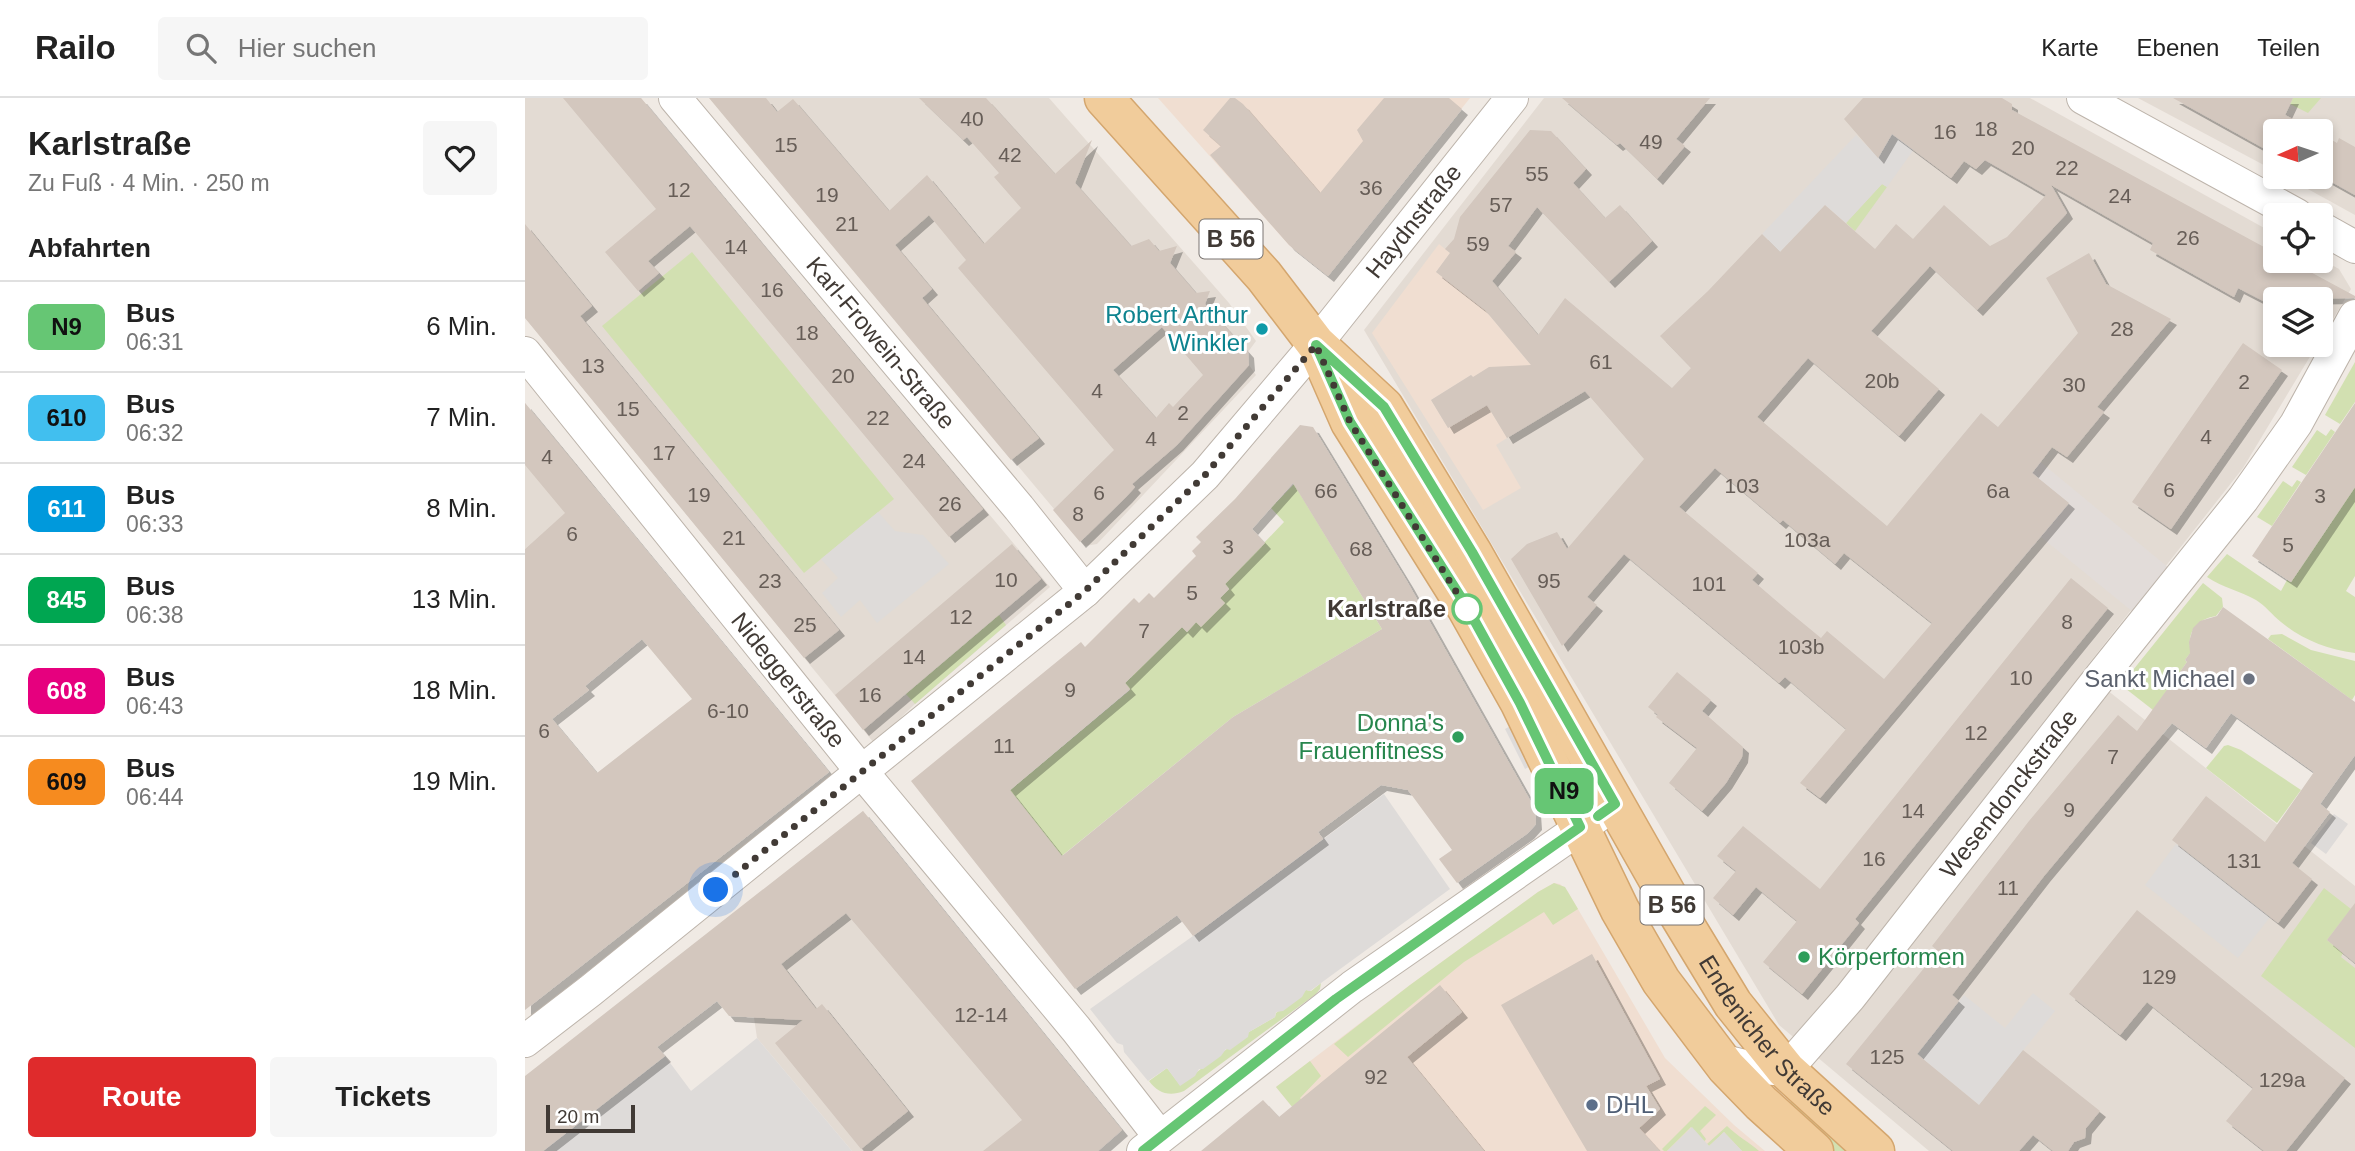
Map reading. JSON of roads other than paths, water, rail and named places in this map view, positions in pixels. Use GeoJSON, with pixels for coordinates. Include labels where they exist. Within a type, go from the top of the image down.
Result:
{"type":"FeatureCollection","features":[{"type":"Feature","properties":{"kind":"main road","name":"Endenicher Straße"},"geometry":{"type":"LineString","coordinates":[[1104,98],[1264,276],[1316,345],[1384,407],[1472,552],[1678,915],[1733,1004],[1786,1070],[1875,1151]]}},
{"type":"Feature","properties":{"kind":"main road","name":"Endenicher Straße"},"geometry":{"type":"LineString","coordinates":[[1316,345],[1350,422],[1467,607],[1520,703],[1621,910],[1661,981],[1720,1060],[1751,1094],[1814,1151]]}},
{"type":"Feature","properties":{"kind":"street","name":"Karl-Frowein-Straße"},"geometry":{"type":"LineString","coordinates":[[675,98],[1085,591]]}},
{"type":"Feature","properties":{"kind":"street","name":"Haydnstraße"},"geometry":{"type":"LineString","coordinates":[[525,1041],[1085,591],[1205,475],[1316,345],[1511,98]]}},
{"type":"Feature","properties":{"kind":"street"},"geometry":{"type":"LineString","coordinates":[[2083,98],[2275,203]]}},
{"type":"Feature","properties":{"kind":"street"},"geometry":{"type":"LineString","coordinates":[[2333,235],[2355,247]]}},
{"type":"Feature","properties":{"kind":"street","name":"Wesendonckstraße"},"geometry":{"type":"LineString","coordinates":[[1786,1070],[1850,997],[2243,499],[2295,424],[2355,316]]}},
{"type":"Feature","properties":{"kind":"street","name":"Nideggerstraße"},"geometry":{"type":"LineString","coordinates":[[525,353],[862,772],[1076,1029],[1152,1144]]}},
{"type":"Feature","properties":{"kind":"street"},"geometry":{"type":"LineString","coordinates":[[1152,1144],[1332,1001],[1615,804]]}},
{"type":"Feature","properties":{"kind":"street"},"geometry":{"type":"LineString","coordinates":[[1720,1060],[1749,1067],[1786,1070]]}},
{"type":"Feature","properties":{"kind":"place","name":"Robert Arthur Winkler"},"geometry":{"type":"Point","coordinates":[1262,329]}},
{"type":"Feature","properties":{"kind":"place","name":"Karlstraße"},"geometry":{"type":"Point","coordinates":[1467,609]}},
{"type":"Feature","properties":{"kind":"place","name":"Sankt Michael"},"geometry":{"type":"Point","coordinates":[2249,679]}},
{"type":"Feature","properties":{"kind":"place","name":"Donna's Frauenfitness"},"geometry":{"type":"Point","coordinates":[1458,737]}},
{"type":"Feature","properties":{"kind":"place","name":"Körperformen"},"geometry":{"type":"Point","coordinates":[1804,957]}},
{"type":"Feature","properties":{"kind":"place","name":"DHL"},"geometry":{"type":"Point","coordinates":[1592,1105]}}]}
